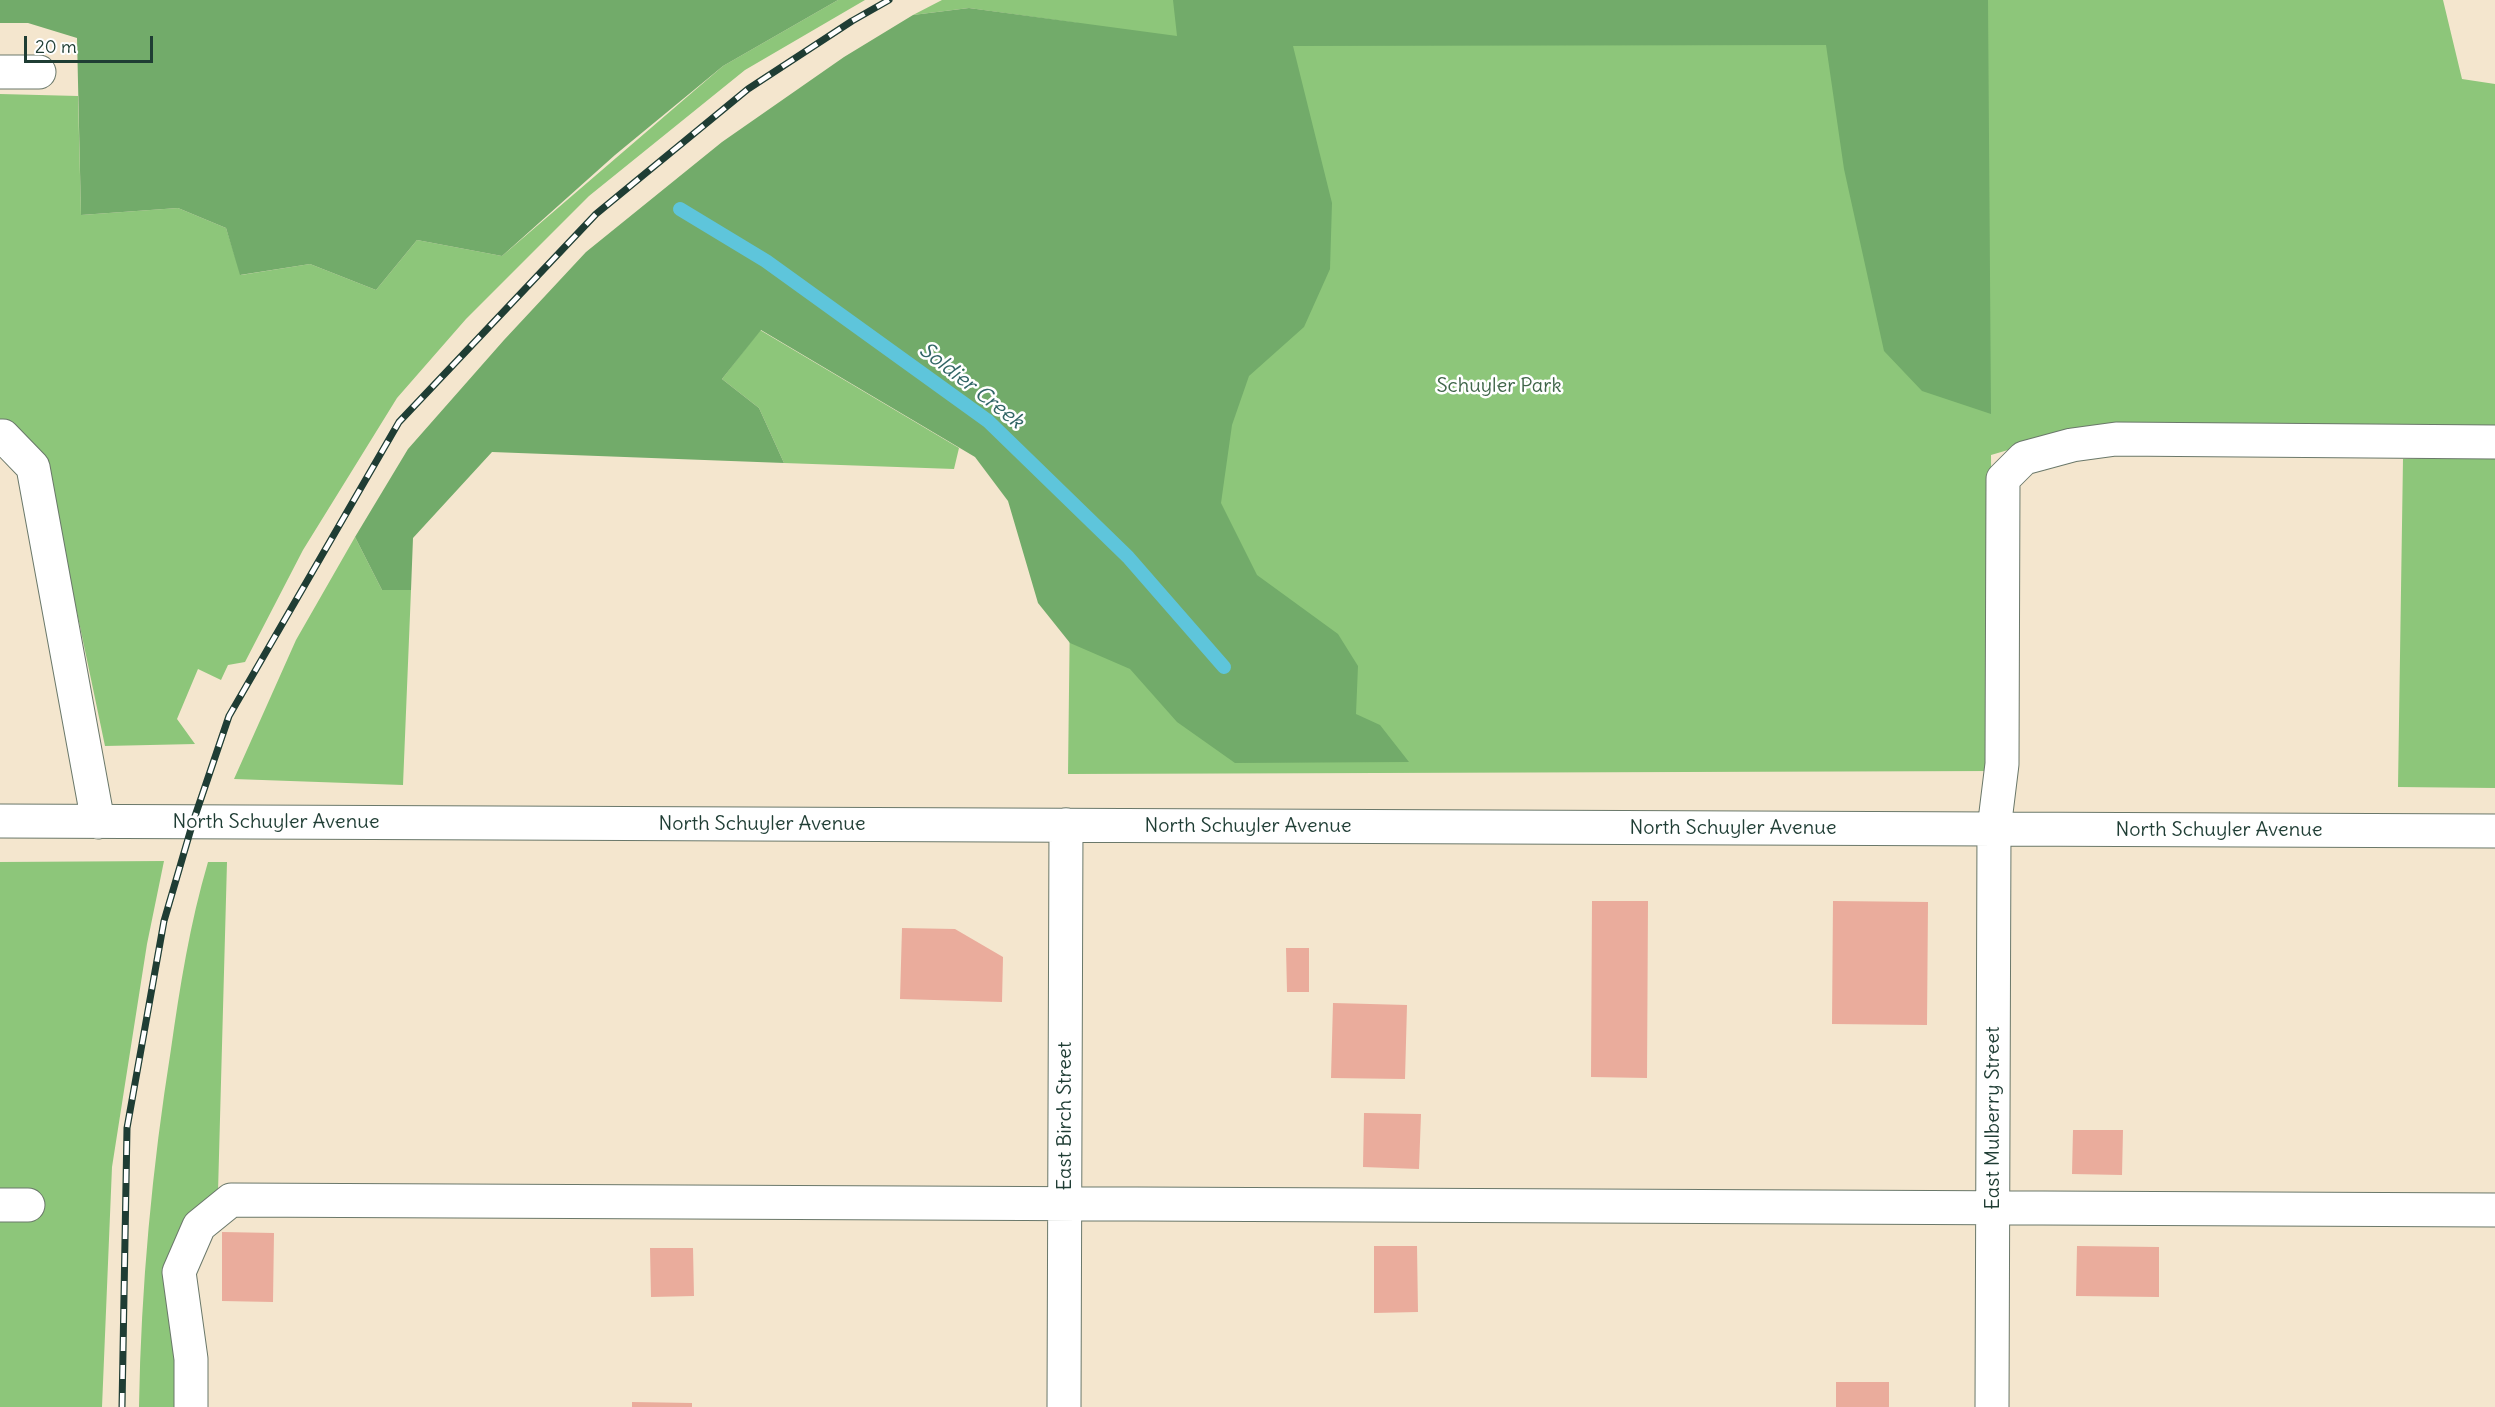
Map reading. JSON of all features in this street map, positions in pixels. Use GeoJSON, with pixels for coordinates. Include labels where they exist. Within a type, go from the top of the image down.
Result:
{"type":"FeatureCollection","features":[{"type":"Feature","properties":{"kind":"street"},"geometry":{"type":"LineString","coordinates":[[0,72],[39,72]]}},
{"type":"Feature","properties":{"kind":"street"},"geometry":{"type":"LineString","coordinates":[[0,436],[3,436],[33,467],[98,822]]}},
{"type":"Feature","properties":{"kind":"street","name":"East Mulberry Street"},"geometry":{"type":"LineString","coordinates":[[1992,1407],[1994,829],[2002,764],[2004,478],[2024,458],[2072,445],[2116,439],[2495,442]]}},
{"type":"Feature","properties":{"kind":"street","name":"North Schuyler Avenue"},"geometry":{"type":"LineString","coordinates":[[0,822],[2495,831]]}},
{"type":"Feature","properties":{"kind":"street","name":"East Birch Street"},"geometry":{"type":"LineString","coordinates":[[1064,1407],[1066,825]]}},
{"type":"Feature","properties":{"kind":"street"},"geometry":{"type":"LineString","coordinates":[[191,1407],[191,1359],[179,1272],[199,1226],[231,1200],[2495,1210]]}},
{"type":"Feature","properties":{"kind":"green space"},"geometry":{"type":"Polygon","coordinates":[[[0,0],[838,0],[723,66],[615,155],[502,256],[417,240],[376,290],[310,264],[240,275],[226,228],[178,208],[81,215],[77,38],[28,23],[0,23],[0,0]]]}},
{"type":"Feature","properties":{"kind":"green space"},"geometry":{"type":"Polygon","coordinates":[[[838,0],[865,0],[745,70],[589,196],[466,319],[397,398],[303,550],[245,662],[228,665],[221,680],[198,669],[177,719],[195,744],[105,746],[47,469],[0,424],[0,94],[78,96],[81,215],[178,208],[226,228],[241,275],[310,264],[376,290],[417,240],[502,256],[723,66],[838,0]]]}},
{"type":"Feature","properties":{"kind":"green space","name":"Schuyler Park"},"geometry":{"type":"Polygon","coordinates":[[[942,0],[2443,0],[2462,79],[2495,84],[2495,432],[2076,430],[1991,455],[1993,771],[1068,774],[1077,23],[969,8],[913,15],[942,0]]]}},
{"type":"Feature","properties":{"kind":"green space"},"geometry":{"type":"Polygon","coordinates":[[[1173,0],[1988,0],[1991,414],[1922,391],[1884,351],[1844,169],[1826,45],[1293,46],[1332,203],[1330,269],[1304,327],[1249,376],[1232,425],[1221,503],[1257,575],[1338,634],[1358,666],[1356,714],[1380,725],[1409,762],[1235,763],[1177,722],[1130,669],[1070,643],[1038,603],[1008,501],[975,457],[761,330],[722,379],[759,408],[784,463],[492,452],[413,538],[411,590],[382,590],[355,537],[408,449],[504,340],[586,252],[722,142],[844,57],[913,15],[969,8],[1177,36],[1173,0]]]}},
{"type":"Feature","properties":{"kind":"green space"},"geometry":{"type":"Polygon","coordinates":[[[760,330],[959,448],[954,469],[784,463],[759,408],[722,379],[760,330]]]}},
{"type":"Feature","properties":{"kind":"green space"},"geometry":{"type":"Polygon","coordinates":[[[2495,455],[2495,788],[2398,787],[2403,459],[2495,455]]]}},
{"type":"Feature","properties":{"kind":"green space"},"geometry":{"type":"Polygon","coordinates":[[[355,537],[382,590],[411,590],[403,785],[234,779],[296,640],[355,537]]]}},
{"type":"Feature","properties":{"kind":"green space"},"geometry":{"type":"Polygon","coordinates":[[[164,861],[147,944],[112,1167],[102,1407],[0,1407],[0,862],[164,861]]]}},
{"type":"Feature","properties":{"kind":"green space"},"geometry":{"type":"Polygon","coordinates":[[[208,862],[227,862],[218,1192],[173,1344],[177,1407],[139,1407],[145,1272],[158,1138],[186,955],[208,862]]]}},
{"type":"Feature","properties":{"kind":"building"},"geometry":{"type":"Polygon","coordinates":[[[1592,901],[1648,901],[1647,1078],[1591,1077],[1592,901]]]}},
{"type":"Feature","properties":{"kind":"building"},"geometry":{"type":"Polygon","coordinates":[[[1833,901],[1928,902],[1927,1025],[1832,1024],[1833,901]]]}},
{"type":"Feature","properties":{"kind":"building"},"geometry":{"type":"Polygon","coordinates":[[[902,928],[955,929],[1003,957],[1002,1002],[900,999],[902,928]]]}},
{"type":"Feature","properties":{"kind":"building"},"geometry":{"type":"Polygon","coordinates":[[[1286,948],[1309,948],[1309,992],[1287,992],[1286,948]]]}},
{"type":"Feature","properties":{"kind":"building"},"geometry":{"type":"Polygon","coordinates":[[[1333,1003],[1407,1005],[1405,1079],[1331,1078],[1333,1003]]]}},
{"type":"Feature","properties":{"kind":"building"},"geometry":{"type":"Polygon","coordinates":[[[1364,1113],[1421,1114],[1419,1169],[1363,1167],[1364,1113]]]}},
{"type":"Feature","properties":{"kind":"building"},"geometry":{"type":"Polygon","coordinates":[[[2073,1130],[2123,1130],[2122,1175],[2072,1174],[2073,1130]]]}},
{"type":"Feature","properties":{"kind":"building"},"geometry":{"type":"Polygon","coordinates":[[[222,1232],[274,1233],[273,1302],[222,1301],[222,1232]]]}},
{"type":"Feature","properties":{"kind":"building"},"geometry":{"type":"Polygon","coordinates":[[[1374,1246],[1417,1246],[1418,1312],[1374,1313],[1374,1246]]]}},
{"type":"Feature","properties":{"kind":"building"},"geometry":{"type":"Polygon","coordinates":[[[2077,1246],[2159,1247],[2159,1297],[2076,1296],[2077,1246]]]}},
{"type":"Feature","properties":{"kind":"building"},"geometry":{"type":"Polygon","coordinates":[[[650,1248],[693,1248],[694,1296],[651,1297],[650,1248]]]}},
{"type":"Feature","properties":{"kind":"building"},"geometry":{"type":"Polygon","coordinates":[[[1836,1382],[1889,1382],[1889,1407],[1836,1407],[1836,1382]]]}},
{"type":"Feature","properties":{"kind":"building"},"geometry":{"type":"Polygon","coordinates":[[[632,1402],[692,1403],[692,1407],[632,1407],[632,1402]]]}},
{"type":"Feature","properties":{"kind":"waterway","name":"Soldier Creek"},"geometry":{"type":"LineString","coordinates":[[680,209],[766,261],[988,421],[1128,557],[1224,667]]}},
{"type":"Feature","properties":{"kind":"railway"},"geometry":{"type":"LineString","coordinates":[[122,1407],[127,1128],[164,921],[193,822],[229,716],[399,422],[596,214],[748,89],[852,21],[889,0]]}}]}
